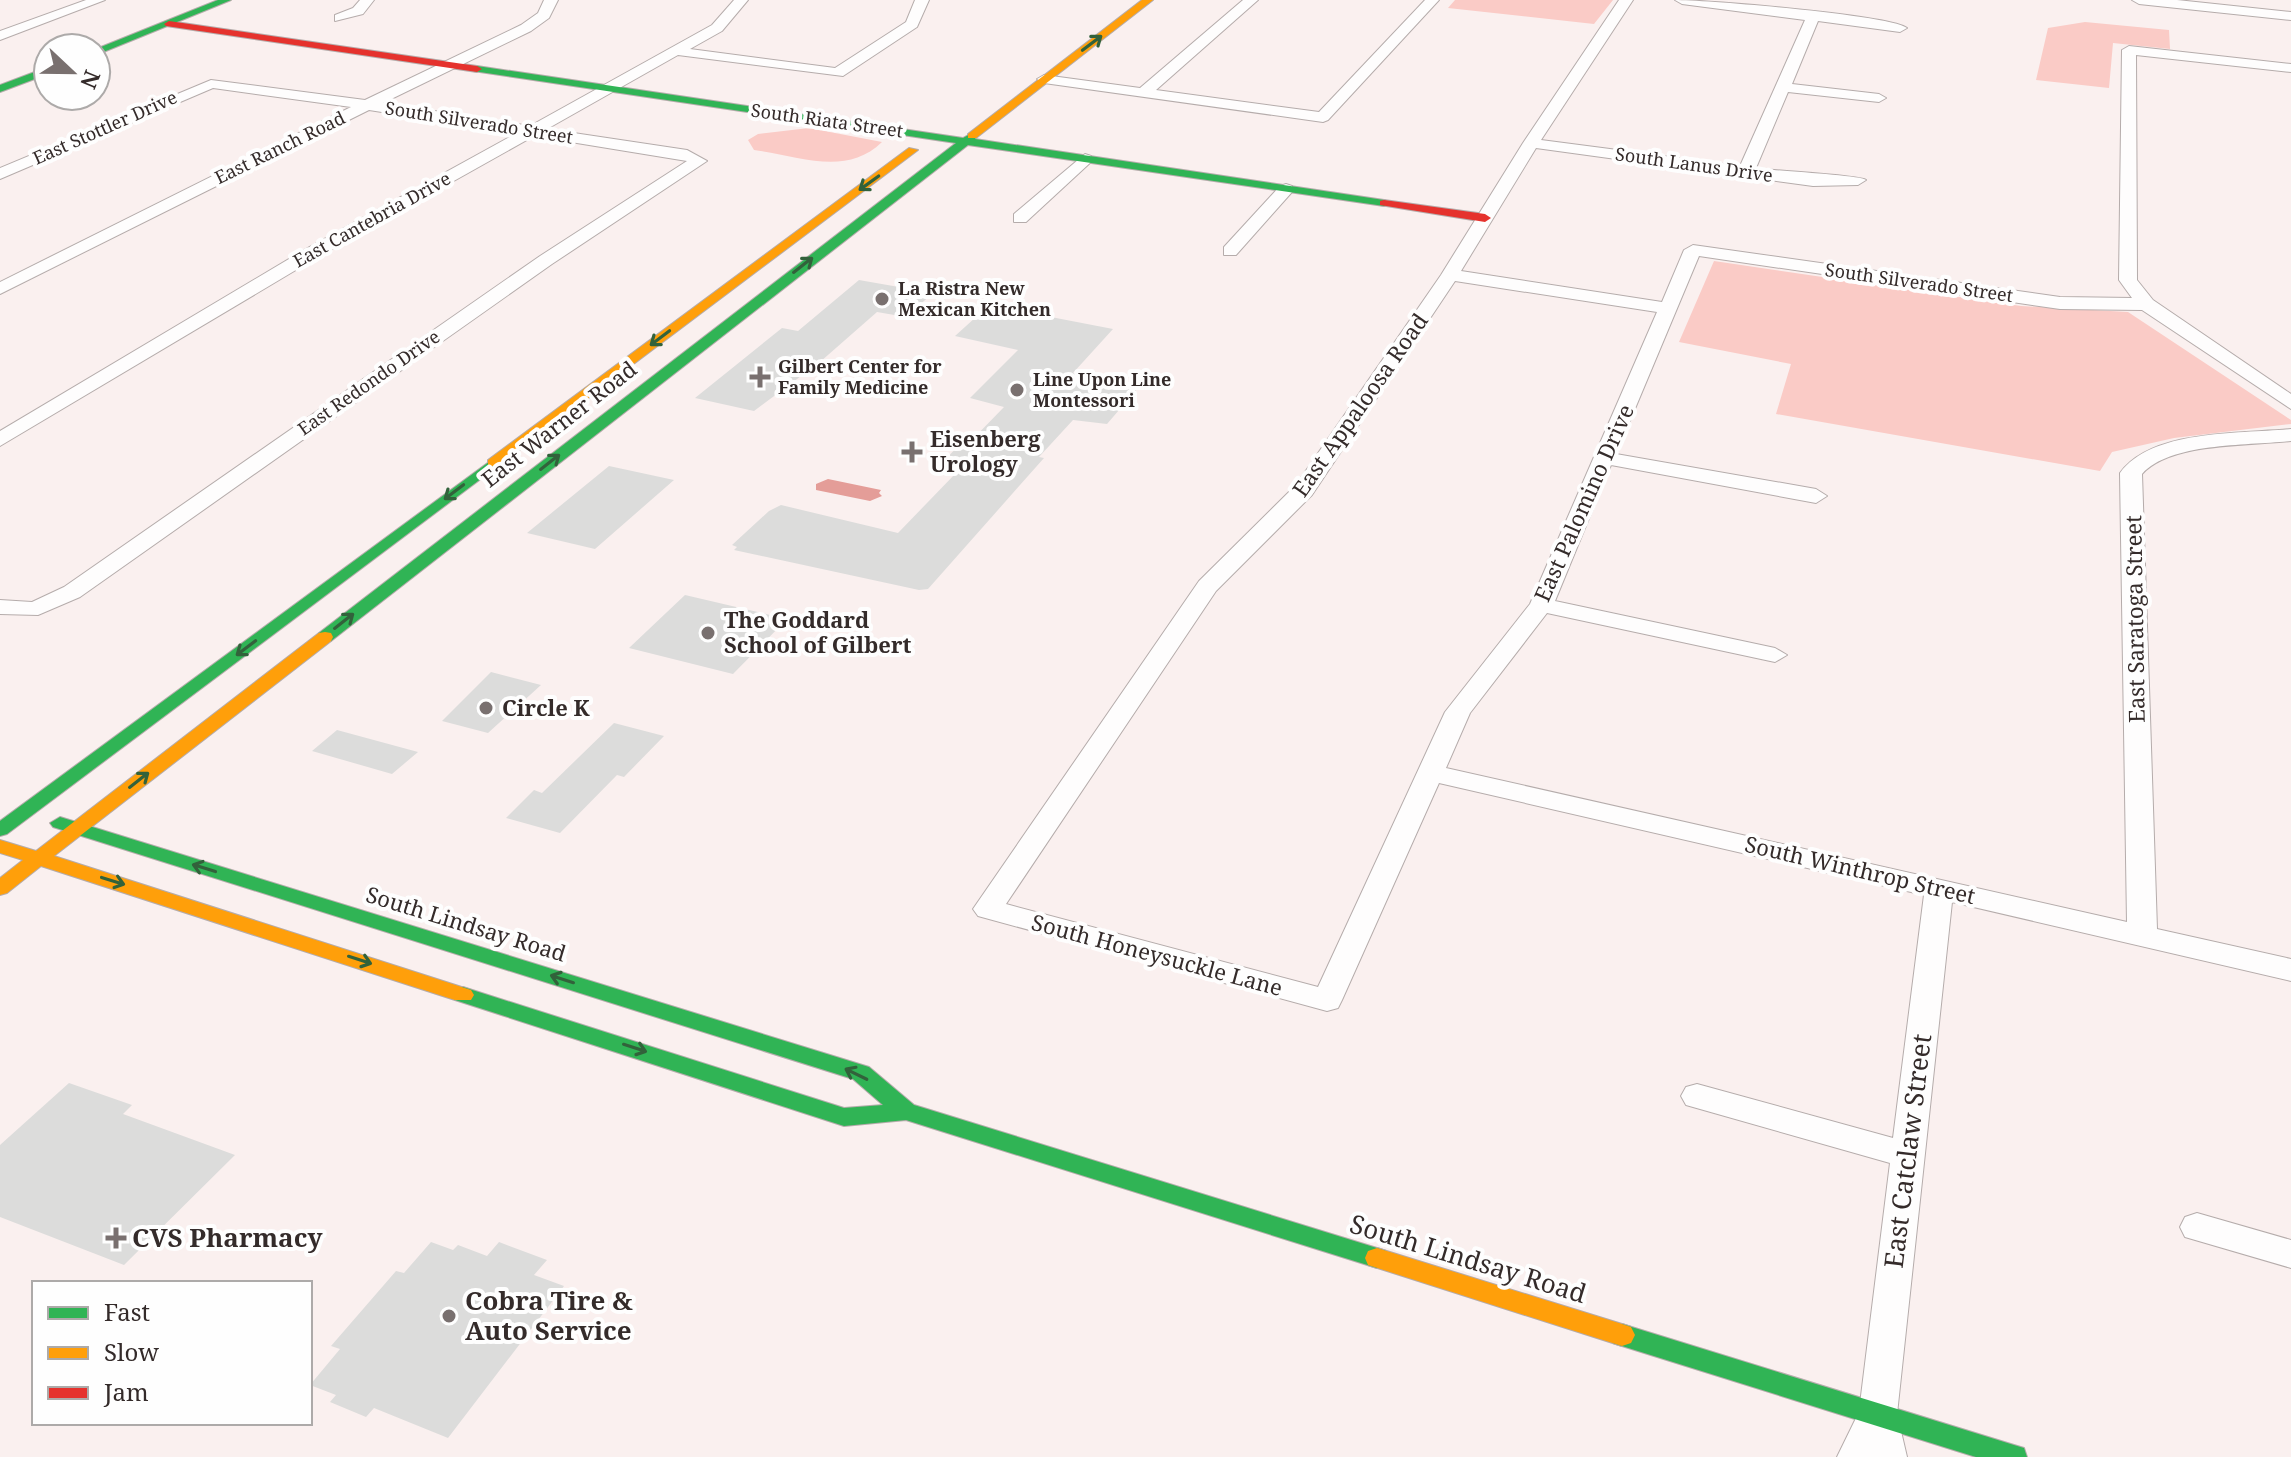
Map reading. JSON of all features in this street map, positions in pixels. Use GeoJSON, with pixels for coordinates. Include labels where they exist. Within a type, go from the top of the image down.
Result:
{"type":"FeatureCollection","features":[{"type":"Feature","properties":{"kind":"main road"},"geometry":{"type":"LineString","coordinates":[[112,46],[226,0]]}},
{"type":"Feature","properties":{"kind":"main road","name":"East Warner Road"},"geometry":{"type":"LineString","coordinates":[[0,888],[1148,0]]}},
{"type":"Feature","properties":{"kind":"main road","name":"South Riata Street"},"geometry":{"type":"LineString","coordinates":[[169,24],[1485,218]]}},
{"type":"Feature","properties":{"kind":"main road"},"geometry":{"type":"LineString","coordinates":[[0,89],[32,76]]}},
{"type":"Feature","properties":{"kind":"main road","name":"East Warner Road"},"geometry":{"type":"LineString","coordinates":[[0,830],[950,122]]}},
{"type":"Feature","properties":{"kind":"main road"},"geometry":{"type":"LineString","coordinates":[[539,429],[580,438]]}},
{"type":"Feature","properties":{"kind":"main road","name":"South Lindsay Road"},"geometry":{"type":"LineString","coordinates":[[0,804],[861,1073],[906,1111]]}},
{"type":"Feature","properties":{"kind":"main road","name":"South Lindsay Road"},"geometry":{"type":"LineString","coordinates":[[0,846],[573,1027],[844,1117],[906,1111],[2014,1457]]}},
{"type":"Feature","properties":{"kind":"main road"},"geometry":{"type":"LineString","coordinates":[[573,1027],[602,1020]]}},
{"type":"Feature","properties":{"kind":"main road"},"geometry":{"type":"LineString","coordinates":[[709,1046],[769,1045]]}},
{"type":"Feature","properties":{"kind":"street"},"geometry":{"type":"LineString","coordinates":[[0,36],[98,0]]}},
{"type":"Feature","properties":{"kind":"street"},"geometry":{"type":"LineString","coordinates":[[340,18],[358,11],[367,0]]}},
{"type":"Feature","properties":{"kind":"street","name":"East Ranch Road"},"geometry":{"type":"LineString","coordinates":[[0,289],[187,192],[526,28],[544,15],[551,0]]}},
{"type":"Feature","properties":{"kind":"street","name":"East Cantebria Drive"},"geometry":{"type":"LineString","coordinates":[[0,440],[319,249],[717,28],[741,0]]}},
{"type":"Feature","properties":{"kind":"street"},"geometry":{"type":"LineString","coordinates":[[677,51],[838,73],[912,24],[922,0]]}},
{"type":"Feature","properties":{"kind":"street"},"geometry":{"type":"LineString","coordinates":[[1143,93],[1251,0]]}},
{"type":"Feature","properties":{"kind":"street"},"geometry":{"type":"LineString","coordinates":[[1044,79],[1323,117],[1432,0]]}},
{"type":"Feature","properties":{"kind":"street","name":"East Appaloosa Road"},"geometry":{"type":"LineString","coordinates":[[988,909],[1207,586],[1304,490],[1450,275],[1531,143],[1626,0]]}},
{"type":"Feature","properties":{"kind":"street"},"geometry":{"type":"LineString","coordinates":[[1682,0],[1900,28]]}},
{"type":"Feature","properties":{"kind":"street"},"geometry":{"type":"LineString","coordinates":[[2139,0],[2215,4],[2291,16]]}},
{"type":"Feature","properties":{"kind":"street"},"geometry":{"type":"LineString","coordinates":[[1746,172],[1814,15]]}},
{"type":"Feature","properties":{"kind":"street"},"geometry":{"type":"LineString","coordinates":[[0,19],[34,24]]}},
{"type":"Feature","properties":{"kind":"street"},"geometry":{"type":"LineString","coordinates":[[2291,68],[2129,50],[2128,280],[2146,304],[2291,403]]}},
{"type":"Feature","properties":{"kind":"street","name":"South Silverado Street"},"geometry":{"type":"LineString","coordinates":[[211,84],[232,84],[533,130],[687,155],[699,161]]}},
{"type":"Feature","properties":{"kind":"street","name":"East Stottler Drive"},"geometry":{"type":"LineString","coordinates":[[0,174],[211,84]]}},
{"type":"Feature","properties":{"kind":"street"},"geometry":{"type":"LineString","coordinates":[[1783,87],[1879,98]]}},
{"type":"Feature","properties":{"kind":"street","name":"South Lanus Drive"},"geometry":{"type":"LineString","coordinates":[[1531,143],[1813,181],[1858,180]]}},
{"type":"Feature","properties":{"kind":"street"},"geometry":{"type":"LineString","coordinates":[[1020,218],[1085,159]]}},
{"type":"Feature","properties":{"kind":"street","name":"East Redondo Drive"},"geometry":{"type":"LineString","coordinates":[[0,607],[41,609],[72,592],[546,260],[699,161]]}},
{"type":"Feature","properties":{"kind":"street"},"geometry":{"type":"LineString","coordinates":[[1230,251],[1286,189]]}},
{"type":"Feature","properties":{"kind":"street","name":"South Silverado Street"},"geometry":{"type":"LineString","coordinates":[[1693,250],[2060,303],[2146,304]]}},
{"type":"Feature","properties":{"kind":"street","name":"East Palomino Drive"},"geometry":{"type":"LineString","coordinates":[[1327,1000],[1428,772],[1458,712],[1541,605],[1693,250]]}},
{"type":"Feature","properties":{"kind":"street"},"geometry":{"type":"LineString","coordinates":[[1450,275],[1667,308]]}},
{"type":"Feature","properties":{"kind":"street","name":"East Saratoga Street"},"geometry":{"type":"LineString","coordinates":[[2142,935],[2131,473],[2146,457],[2169,448],[2291,435]]}},
{"type":"Feature","properties":{"kind":"street"},"geometry":{"type":"LineString","coordinates":[[1606,458],[1816,496]]}},
{"type":"Feature","properties":{"kind":"street"},"geometry":{"type":"LineString","coordinates":[[1541,605],[1775,655]]}},
{"type":"Feature","properties":{"kind":"street","name":"South Winthrop Street"},"geometry":{"type":"LineString","coordinates":[[1428,772],[2291,970]]}},
{"type":"Feature","properties":{"kind":"street","name":"East Catclaw Street"},"geometry":{"type":"LineString","coordinates":[[1888,1457],[1878,1414],[1939,888]]}},
{"type":"Feature","properties":{"kind":"street","name":"South Honeysuckle Lane"},"geometry":{"type":"LineString","coordinates":[[988,909],[1327,1000]]}},
{"type":"Feature","properties":{"kind":"street"},"geometry":{"type":"LineString","coordinates":[[1697,1096],[1907,1155]]}},
{"type":"Feature","properties":{"kind":"street"},"geometry":{"type":"LineString","coordinates":[[2197,1227],[2291,1254]]}},
{"type":"Feature","properties":{"kind":"street","name":"East Catclaw Street"},"geometry":{"type":"LineString","coordinates":[[1856,1457],[1878,1414]]}},
{"type":"Feature","properties":{"kind":"shaded area"},"geometry":{"type":"Polygon","coordinates":[[[1455,0],[1613,0],[1594,24],[1448,8],[1455,0]]]}},
{"type":"Feature","properties":{"kind":"shaded area"},"geometry":{"type":"Polygon","coordinates":[[[2085,22],[2169,30],[2170,49],[2113,43],[2109,88],[2036,80],[2048,28],[2085,22]]]}},
{"type":"Feature","properties":{"kind":"shaded area"},"geometry":{"type":"Polygon","coordinates":[[[809,128],[882,142],[868,153],[853,159],[822,161],[754,150],[748,140],[758,134],[809,128]]]}},
{"type":"Feature","properties":{"kind":"shaded area"},"geometry":{"type":"Polygon","coordinates":[[[1714,261],[2021,306],[2128,312],[2291,420],[2291,424],[2174,438],[2112,452],[2100,471],[1776,414],[1791,364],[1679,342],[1714,261]]]}},
{"type":"Feature","properties":{"kind":"shaded area"},"geometry":{"type":"Polygon","coordinates":[[[828,479],[881,490],[879,493],[882,496],[870,501],[816,490],[816,484],[828,479]]]}},
{"type":"Feature","properties":{"kind":"building"},"geometry":{"type":"Polygon","coordinates":[[[859,280],[933,293],[906,317],[877,312],[820,362],[754,411],[695,398],[782,328],[798,331],[859,280]]]}},
{"type":"Feature","properties":{"kind":"building"},"geometry":{"type":"Polygon","coordinates":[[[987,307],[1113,329],[1073,373],[1138,388],[1107,424],[1073,420],[1039,457],[1044,458],[928,589],[919,590],[734,550],[737,547],[732,545],[769,511],[781,505],[898,533],[956,473],[938,467],[962,442],[969,443],[1004,407],[970,398],[1018,350],[955,336],[987,307]]]}},
{"type":"Feature","properties":{"kind":"building"},"geometry":{"type":"Polygon","coordinates":[[[609,466],[674,480],[595,549],[527,533],[609,466]]]}},
{"type":"Feature","properties":{"kind":"building","name":"The Goddard School of Gilbert"},"geometry":{"type":"Polygon","coordinates":[[[685,595],[787,619],[733,674],[629,648],[685,595]]]}},
{"type":"Feature","properties":{"kind":"building","name":"Circle K"},"geometry":{"type":"Polygon","coordinates":[[[491,672],[541,685],[488,733],[442,721],[491,672]]]}},
{"type":"Feature","properties":{"kind":"building"},"geometry":{"type":"Polygon","coordinates":[[[614,723],[664,736],[624,777],[617,775],[560,833],[506,818],[534,790],[542,793],[614,723]]]}},
{"type":"Feature","properties":{"kind":"building"},"geometry":{"type":"Polygon","coordinates":[[[337,730],[418,752],[392,774],[312,751],[337,730]]]}},
{"type":"Feature","properties":{"kind":"building","name":"CVS Pharmacy"},"geometry":{"type":"Polygon","coordinates":[[[69,1083],[132,1105],[123,1114],[235,1155],[124,1265],[0,1217],[0,1145],[69,1083]]]}},
{"type":"Feature","properties":{"kind":"building","name":"Cobra Tire & Auto Service"},"geometry":{"type":"Polygon","coordinates":[[[431,1242],[453,1250],[458,1245],[487,1256],[499,1242],[547,1260],[534,1275],[564,1286],[448,1438],[374,1408],[366,1417],[330,1402],[336,1395],[312,1386],[340,1349],[331,1346],[396,1271],[404,1273],[431,1242]]]}},
{"type":"Feature","properties":{"kind":"traffic: fast"},"geometry":{"type":"LineString","coordinates":[[112,46],[226,0]]}},
{"type":"Feature","properties":{"kind":"traffic: fast"},"geometry":{"type":"LineString","coordinates":[[477,69],[1384,203]]}},
{"type":"Feature","properties":{"kind":"traffic: fast"},"geometry":{"type":"LineString","coordinates":[[0,89],[32,76]]}},
{"type":"Feature","properties":{"kind":"traffic: fast"},"geometry":{"type":"LineString","coordinates":[[325,637],[972,136]]}},
{"type":"Feature","properties":{"kind":"traffic: fast"},"geometry":{"type":"LineString","coordinates":[[0,830],[493,463]]}},
{"type":"Feature","properties":{"kind":"traffic: fast"},"geometry":{"type":"LineString","coordinates":[[60,823],[861,1073],[906,1111]]}},
{"type":"Feature","properties":{"kind":"traffic: fast"},"geometry":{"type":"LineString","coordinates":[[463,995],[844,1117],[906,1111],[1377,1258]]}},
{"type":"Feature","properties":{"kind":"traffic: fast"},"geometry":{"type":"LineString","coordinates":[[1622,1335],[2014,1457]]}},
{"type":"Feature","properties":{"kind":"traffic: slow"},"geometry":{"type":"LineString","coordinates":[[972,136],[1148,0]]}},
{"type":"Feature","properties":{"kind":"traffic: slow"},"geometry":{"type":"LineString","coordinates":[[493,463],[913,150]]}},
{"type":"Feature","properties":{"kind":"traffic: slow"},"geometry":{"type":"LineString","coordinates":[[0,888],[325,637]]}},
{"type":"Feature","properties":{"kind":"traffic: slow"},"geometry":{"type":"LineString","coordinates":[[0,846],[463,995]]}},
{"type":"Feature","properties":{"kind":"traffic: slow"},"geometry":{"type":"LineString","coordinates":[[1377,1258],[1622,1335]]}},
{"type":"Feature","properties":{"kind":"traffic: jam"},"geometry":{"type":"LineString","coordinates":[[169,24],[477,69]]}},
{"type":"Feature","properties":{"kind":"traffic: jam"},"geometry":{"type":"LineString","coordinates":[[1384,203],[1485,218]]}},
{"type":"Feature","properties":{"kind":"place","name":"La Ristra New Mexican Kitchen"},"geometry":{"type":"Point","coordinates":[882,299]}},
{"type":"Feature","properties":{"kind":"place","name":"Gilbert Center for Family Medicine"},"geometry":{"type":"Point","coordinates":[760,377]}},
{"type":"Feature","properties":{"kind":"place","name":"Line Upon Line Montessori"},"geometry":{"type":"Point","coordinates":[1017,390]}},
{"type":"Feature","properties":{"kind":"place","name":"Eisenberg Urology"},"geometry":{"type":"Point","coordinates":[912,452]}},
{"type":"Feature","properties":{"kind":"place","name":"The Goddard School of Gilbert"},"geometry":{"type":"Point","coordinates":[708,633]}},
{"type":"Feature","properties":{"kind":"place","name":"Circle K"},"geometry":{"type":"Point","coordinates":[486,708]}},
{"type":"Feature","properties":{"kind":"place","name":"CVS Pharmacy"},"geometry":{"type":"Point","coordinates":[116,1238]}},
{"type":"Feature","properties":{"kind":"place","name":"Cobra Tire & Auto Service"},"geometry":{"type":"Point","coordinates":[449,1316]}}]}
